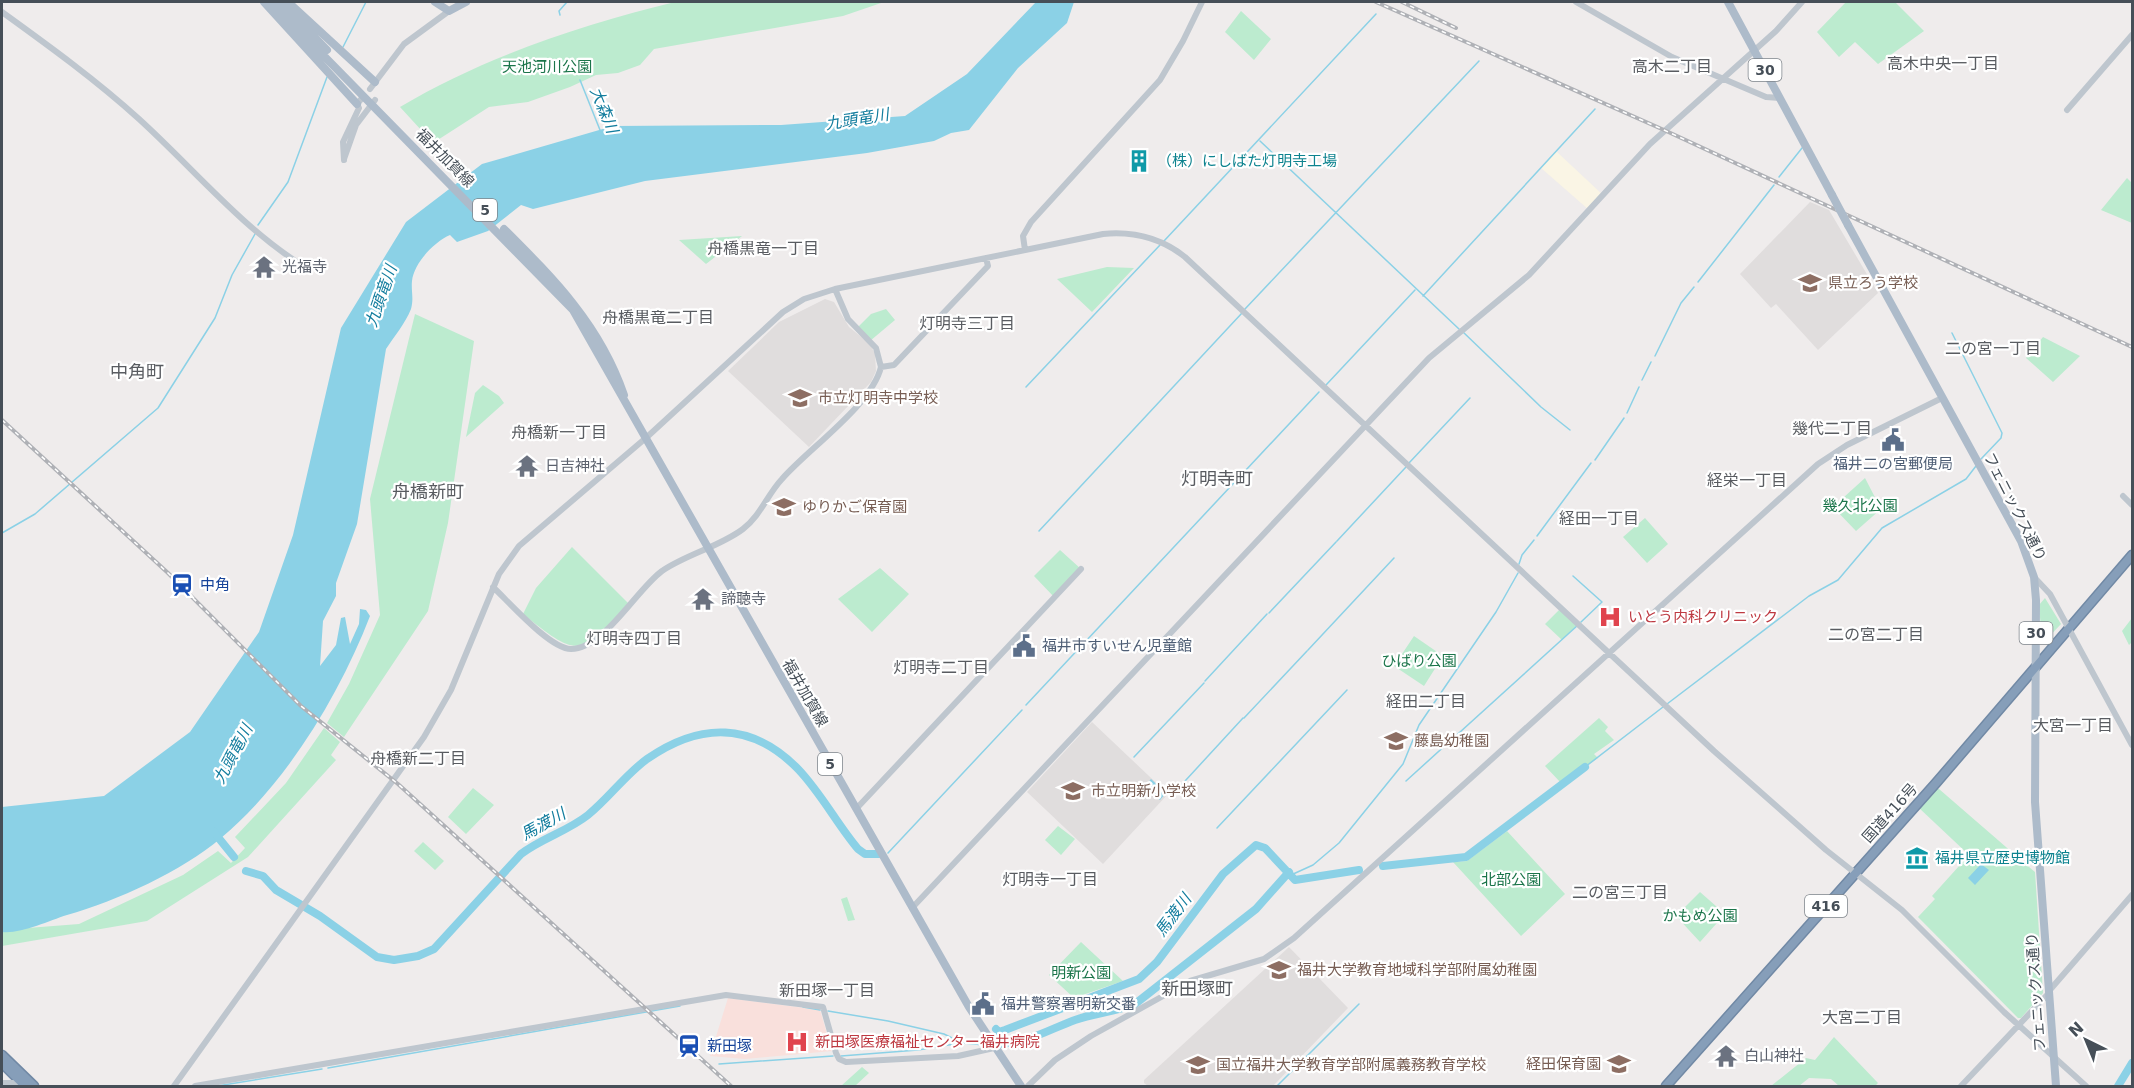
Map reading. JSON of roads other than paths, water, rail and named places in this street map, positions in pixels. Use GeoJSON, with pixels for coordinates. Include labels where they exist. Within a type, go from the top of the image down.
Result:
{"type":"FeatureCollection","features":[{"type":"Feature","properties":{"kind":"highway","name":"国道416号"},"geometry":{"type":"LineString","coordinates":[[1666,1086],[2133,555]]}},
{"type":"Feature","properties":{"kind":"highway"},"geometry":{"type":"LineString","coordinates":[[2,1055],[30,1086]]}},
{"type":"Feature","properties":{"kind":"highway"},"geometry":{"type":"LineString","coordinates":[[2,1063],[30,1086]]}},
{"type":"Feature","properties":{"kind":"main road"},"geometry":{"type":"LineString","coordinates":[[264,2],[357,104]]}},
{"type":"Feature","properties":{"kind":"main road","name":"福井加賀線"},"geometry":{"type":"LineString","coordinates":[[271,2],[551,276],[584,322],[620,384],[627,402],[708,549],[912,908],[992,1045],[1021,1086]]}},
{"type":"Feature","properties":{"kind":"main road","name":"福井加賀線"},"geometry":{"type":"LineString","coordinates":[[280,2],[375,102]]}},
{"type":"Feature","properties":{"kind":"main road"},"geometry":{"type":"LineString","coordinates":[[288,2],[372,86]]}},
{"type":"Feature","properties":{"kind":"main road"},"geometry":{"type":"LineString","coordinates":[[435,2],[449,11],[466,2]]}},
{"type":"Feature","properties":{"kind":"main road","name":"フェニックス通り"},"geometry":{"type":"LineString","coordinates":[[1728,2],[2021,542],[2034,577],[2035,802],[2056,1086]]}},
{"type":"Feature","properties":{"kind":"street"},"geometry":{"type":"LineString","coordinates":[[1025,250],[1023,237],[1031,222],[1160,80],[1184,41],[1202,2]]}},
{"type":"Feature","properties":{"kind":"street"},"geometry":{"type":"LineString","coordinates":[[1576,2],[1663,53],[1721,80],[1766,97],[1780,98]]}},
{"type":"Feature","properties":{"kind":"street"},"geometry":{"type":"LineString","coordinates":[[912,908],[1430,358],[1529,275],[1650,144],[1754,50],[1802,2]]}},
{"type":"Feature","properties":{"kind":"street"},"geometry":{"type":"LineString","coordinates":[[372,86],[404,44],[449,11]]}},
{"type":"Feature","properties":{"kind":"street"},"geometry":{"type":"LineString","coordinates":[[2,12],[92,79],[139,119],[224,201],[303,266]]}},
{"type":"Feature","properties":{"kind":"street"},"geometry":{"type":"LineString","coordinates":[[2067,110],[2131,39]]}},
{"type":"Feature","properties":{"kind":"street"},"geometry":{"type":"LineString","coordinates":[[363,97],[357,104],[359,108],[344,142],[344,160],[356,125],[375,102]]}},
{"type":"Feature","properties":{"kind":"street"},"geometry":{"type":"LineString","coordinates":[[174,1086],[435,719],[451,690],[503,567],[524,541],[647,437],[765,326],[804,299],[835,289],[1103,234],[1126,232],[1173,247],[1748,782],[1902,910],[2054,1059],[2086,1086]]}},
{"type":"Feature","properties":{"kind":"street"},"geometry":{"type":"LineString","coordinates":[[881,368],[894,365],[988,266],[986,258]]}},
{"type":"Feature","properties":{"kind":"street"},"geometry":{"type":"LineString","coordinates":[[494,587],[549,640],[563,648],[581,648],[595,641],[663,571],[708,549],[752,522],[781,480],[873,387],[881,368],[876,348],[848,319],[835,289]]}},
{"type":"Feature","properties":{"kind":"street"},"geometry":{"type":"LineString","coordinates":[[1028,1086],[1063,1054],[1190,981],[1264,958],[1294,938],[1827,456],[1942,398]]}},
{"type":"Feature","properties":{"kind":"street"},"geometry":{"type":"LineString","coordinates":[[2123,496],[2133,505]]}},
{"type":"Feature","properties":{"kind":"street"},"geometry":{"type":"LineString","coordinates":[[856,809],[1081,569]]}},
{"type":"Feature","properties":{"kind":"street"},"geometry":{"type":"LineString","coordinates":[[2034,577],[2047,590],[2133,745]]}},
{"type":"Feature","properties":{"kind":"street"},"geometry":{"type":"LineString","coordinates":[[1961,1086],[2020,1026],[2133,895]]}},
{"type":"Feature","properties":{"kind":"street"},"geometry":{"type":"LineString","coordinates":[[195,1086],[726,994],[823,1007],[836,1053],[839,1059],[846,1062],[958,1056],[992,1045]]}},
{"type":"Feature","properties":{"kind":"street"},"geometry":{"type":"LineString","coordinates":[[2,1083],[30,1086]]}},
{"type":"Feature","properties":{"kind":"water","name":"九頭竜川"},"geometry":{"type":"Polygon","coordinates":[[[1036,2],[1074,2],[1067,23],[1018,68],[969,130],[951,133],[934,141],[867,153],[645,181],[533,209],[521,205],[488,231],[457,242],[450,235],[431,248],[421,260],[414,274],[412,305],[409,314],[386,349],[357,524],[336,583],[336,596],[323,621],[320,666],[336,645],[341,618],[345,617],[350,644],[359,624],[360,609],[366,610],[370,616],[343,676],[309,736],[289,765],[245,816],[221,838],[188,862],[148,884],[107,902],[26,929],[2,932],[2,807],[104,796],[190,732],[259,632],[293,535],[341,328],[406,222],[482,164],[613,126],[781,125],[905,116],[967,74],[1036,2]]]}},
{"type":"Feature","properties":{"kind":"water"},"geometry":{"type":"Polygon","coordinates":[[[1151,779],[1166,793],[1160,800],[1145,786],[1151,779]]]}},
{"type":"Feature","properties":{"kind":"water"},"geometry":{"type":"Polygon","coordinates":[[[1981,864],[1989,870],[1975,885],[1968,878],[1981,864]]]}},
{"type":"Feature","properties":{"kind":"waterway"},"geometry":{"type":"LineString","coordinates":[[343,47],[366,2]]}},
{"type":"Feature","properties":{"kind":"waterway","name":"大森川"},"geometry":{"type":"LineString","coordinates":[[560,15],[559,11],[567,2]]}},
{"type":"Feature","properties":{"kind":"waterway"},"geometry":{"type":"LineString","coordinates":[[1164,241],[1376,14]]}},
{"type":"Feature","properties":{"kind":"waterway"},"geometry":{"type":"LineString","coordinates":[[1245,309],[1479,61]]}},
{"type":"Feature","properties":{"kind":"waterway"},"geometry":{"type":"LineString","coordinates":[[258,225],[288,182],[327,77]]}},
{"type":"Feature","properties":{"kind":"waterway","name":"大森川"},"geometry":{"type":"LineString","coordinates":[[580,80],[600,130]]}},
{"type":"Feature","properties":{"kind":"waterway"},"geometry":{"type":"LineString","coordinates":[[1423,296],[1595,109]]}},
{"type":"Feature","properties":{"kind":"waterway"},"geometry":{"type":"LineString","coordinates":[[1260,141],[1459,329]]}},
{"type":"Feature","properties":{"kind":"waterway"},"geometry":{"type":"LineString","coordinates":[[1779,177],[1802,148]]}},
{"type":"Feature","properties":{"kind":"waterway"},"geometry":{"type":"LineString","coordinates":[[1698,282],[1774,185]]}},
{"type":"Feature","properties":{"kind":"waterway"},"geometry":{"type":"LineString","coordinates":[[2,533],[35,514],[158,408],[215,318],[232,275],[255,234]]}},
{"type":"Feature","properties":{"kind":"waterway"},"geometry":{"type":"LineString","coordinates":[[1026,387],[1160,245]]}},
{"type":"Feature","properties":{"kind":"waterway"},"geometry":{"type":"LineString","coordinates":[[1655,356],[1681,303],[1694,287]]}},
{"type":"Feature","properties":{"kind":"waterway"},"geometry":{"type":"LineString","coordinates":[[1326,385],[1415,290]]}},
{"type":"Feature","properties":{"kind":"waterway"},"geometry":{"type":"LineString","coordinates":[[1039,531],[1242,313]]}},
{"type":"Feature","properties":{"kind":"waterway"},"geometry":{"type":"LineString","coordinates":[[1463,332],[1541,407],[1570,430]]}},
{"type":"Feature","properties":{"kind":"waterway"},"geometry":{"type":"LineString","coordinates":[[1952,333],[2002,433],[2001,438],[1981,459]]}},
{"type":"Feature","properties":{"kind":"waterway"},"geometry":{"type":"LineString","coordinates":[[1642,380],[1651,362]]}},
{"type":"Feature","properties":{"kind":"waterway"},"geometry":{"type":"LineString","coordinates":[[1627,413],[1639,387]]}},
{"type":"Feature","properties":{"kind":"waterway"},"geometry":{"type":"LineString","coordinates":[[1026,705],[1319,392]]}},
{"type":"Feature","properties":{"kind":"waterway"},"geometry":{"type":"LineString","coordinates":[[1409,463],[1470,398]]}},
{"type":"Feature","properties":{"kind":"waterway"},"geometry":{"type":"LineString","coordinates":[[1595,460],[1624,418]]}},
{"type":"Feature","properties":{"kind":"waterway"},"geometry":{"type":"LineString","coordinates":[[1537,536],[1591,463]]}},
{"type":"Feature","properties":{"kind":"waterway"},"geometry":{"type":"LineString","coordinates":[[1667,704],[1809,596],[1838,580],[1882,528],[1966,479],[1976,466]]}},
{"type":"Feature","properties":{"kind":"waterway"},"geometry":{"type":"LineString","coordinates":[[1337,541],[1406,467]]}},
{"type":"Feature","properties":{"kind":"waterway"},"geometry":{"type":"LineString","coordinates":[[1519,564],[1522,555],[1534,540]]}},
{"type":"Feature","properties":{"kind":"waterway"},"geometry":{"type":"LineString","coordinates":[[1269,613],[1336,542]]}},
{"type":"Feature","properties":{"kind":"waterway"},"geometry":{"type":"LineString","coordinates":[[1308,650],[1394,558]]}},
{"type":"Feature","properties":{"kind":"waterway"},"geometry":{"type":"LineString","coordinates":[[1291,875],[1313,865],[1339,843],[1403,764],[1419,725],[1496,612],[1518,573]]}},
{"type":"Feature","properties":{"kind":"waterway"},"geometry":{"type":"LineString","coordinates":[[1573,576],[1602,602],[1581,622]]}},
{"type":"Feature","properties":{"kind":"waterway"},"geometry":{"type":"LineString","coordinates":[[1205,681],[1267,614]]}},
{"type":"Feature","properties":{"kind":"waterway"},"geometry":{"type":"LineString","coordinates":[[1406,781],[1578,625]]}},
{"type":"Feature","properties":{"kind":"waterway"},"geometry":{"type":"LineString","coordinates":[[1244,718],[1307,651]]}},
{"type":"Feature","properties":{"kind":"waterway"},"geometry":{"type":"LineString","coordinates":[[1134,757],[1204,683]]}},
{"type":"Feature","properties":{"kind":"waterway"},"geometry":{"type":"LineString","coordinates":[[1217,828],[1347,690]]}},
{"type":"Feature","properties":{"kind":"waterway"},"geometry":{"type":"LineString","coordinates":[[1585,767],[1663,707]]}},
{"type":"Feature","properties":{"kind":"waterway"},"geometry":{"type":"LineString","coordinates":[[888,853],[1022,710]]}},
{"type":"Feature","properties":{"kind":"waterway"},"geometry":{"type":"LineString","coordinates":[[1174,793],[1243,718]]}},
{"type":"Feature","properties":{"kind":"waterway","name":"馬渡川"},"geometry":{"type":"LineString","coordinates":[[246,871],[263,876],[276,890],[320,916],[377,957],[394,960],[418,956],[434,949],[521,854],[588,815],[647,759],[686,738],[725,732],[744,735],[762,742],[780,754],[806,778],[858,849],[865,854],[879,854]]}},
{"type":"Feature","properties":{"kind":"waterway","name":"馬渡川"},"geometry":{"type":"LineString","coordinates":[[1383,866],[1466,857],[1585,767]]}},
{"type":"Feature","properties":{"kind":"waterway","name":"馬渡川"},"geometry":{"type":"LineString","coordinates":[[213,831],[234,857]]}},
{"type":"Feature","properties":{"kind":"waterway","name":"馬渡川"},"geometry":{"type":"LineString","coordinates":[[996,1029],[999,1032],[1005,1030],[1139,979],[1157,962],[1223,874],[1256,845],[1265,848],[1295,880],[1359,870]]}},
{"type":"Feature","properties":{"kind":"waterway"},"geometry":{"type":"LineString","coordinates":[[998,1044],[1028,1039],[1082,1018],[1135,1004],[1256,909],[1289,872]]}},
{"type":"Feature","properties":{"kind":"waterway"},"geometry":{"type":"LineString","coordinates":[[1277,1086],[1359,1004]]}},
{"type":"Feature","properties":{"kind":"waterway"},"geometry":{"type":"LineString","coordinates":[[328,1068],[680,1006]]}},
{"type":"Feature","properties":{"kind":"waterway"},"geometry":{"type":"LineString","coordinates":[[803,1007],[820,1010]]}},
{"type":"Feature","properties":{"kind":"waterway"},"geometry":{"type":"LineString","coordinates":[[828,1011],[888,1021],[944,1034],[962,1043],[985,1045]]}},
{"type":"Feature","properties":{"kind":"waterway"},"geometry":{"type":"LineString","coordinates":[[841,1056],[918,1050],[961,1043]]}},
{"type":"Feature","properties":{"kind":"waterway"},"geometry":{"type":"LineString","coordinates":[[719,1064],[833,1056]]}},
{"type":"Feature","properties":{"kind":"waterway"},"geometry":{"type":"LineString","coordinates":[[2118,1086],[2132,1063]]}},
{"type":"Feature","properties":{"kind":"waterway"},"geometry":{"type":"LineString","coordinates":[[217,1086],[322,1069]]}},
{"type":"Feature","properties":{"kind":"railway"},"geometry":{"type":"LineString","coordinates":[[1376,2],[1664,130],[2132,347]]}},
{"type":"Feature","properties":{"kind":"railway"},"geometry":{"type":"LineString","coordinates":[[1402,2],[1456,28]]}},
{"type":"Feature","properties":{"kind":"railway"},"geometry":{"type":"LineString","coordinates":[[2,420],[168,573],[301,706],[398,784],[731,1086]]}},
{"type":"Feature","properties":{"kind":"place","name":"（株）にしばた灯明寺工場"},"geometry":{"type":"Point","coordinates":[1139,161]}},
{"type":"Feature","properties":{"kind":"place","name":"光福寺"},"geometry":{"type":"Point","coordinates":[264,267]}},
{"type":"Feature","properties":{"kind":"place","name":"県立ろう学校"},"geometry":{"type":"Point","coordinates":[1810,283]}},
{"type":"Feature","properties":{"kind":"place","name":"市立灯明寺中学校"},"geometry":{"type":"Point","coordinates":[800,398]}},
{"type":"Feature","properties":{"kind":"place","name":"福井二の宮郵便局"},"geometry":{"type":"Point","coordinates":[1893,440]}},
{"type":"Feature","properties":{"kind":"place","name":"日吉神社"},"geometry":{"type":"Point","coordinates":[527,466]}},
{"type":"Feature","properties":{"kind":"place","name":"ゆりかご保育園"},"geometry":{"type":"Point","coordinates":[784,507]}},
{"type":"Feature","properties":{"kind":"place","name":"中角"},"geometry":{"type":"Point","coordinates":[182,585]}},
{"type":"Feature","properties":{"kind":"place","name":"諦聴寺"},"geometry":{"type":"Point","coordinates":[703,599]}},
{"type":"Feature","properties":{"kind":"place","name":"いとう内科クリニック"},"geometry":{"type":"Point","coordinates":[1610,617]}},
{"type":"Feature","properties":{"kind":"place","name":"福井市すいせん児童館"},"geometry":{"type":"Point","coordinates":[1024,646]}},
{"type":"Feature","properties":{"kind":"place","name":"藤島幼稚園"},"geometry":{"type":"Point","coordinates":[1396,741]}},
{"type":"Feature","properties":{"kind":"place","name":"市立明新小学校"},"geometry":{"type":"Point","coordinates":[1073,791]}},
{"type":"Feature","properties":{"kind":"place","name":"福井県立歴史博物館"},"geometry":{"type":"Point","coordinates":[1917,858]}},
{"type":"Feature","properties":{"kind":"place","name":"福井大学教育地域科学部附属幼稚園"},"geometry":{"type":"Point","coordinates":[1279,970]}},
{"type":"Feature","properties":{"kind":"place","name":"福井警察署明新交番"},"geometry":{"type":"Point","coordinates":[983,1004]}},
{"type":"Feature","properties":{"kind":"place","name":"新田塚医療福祉センター福井病院"},"geometry":{"type":"Point","coordinates":[797,1042]}},
{"type":"Feature","properties":{"kind":"place","name":"新田塚"},"geometry":{"type":"Point","coordinates":[689,1046]}},
{"type":"Feature","properties":{"kind":"place","name":"白山神社"},"geometry":{"type":"Point","coordinates":[1726,1056]}},
{"type":"Feature","properties":{"kind":"place","name":"経田保育園"},"geometry":{"type":"Point","coordinates":[1619,1064]}},
{"type":"Feature","properties":{"kind":"place","name":"国立福井大学教育学部附属義務教育学校"},"geometry":{"type":"Point","coordinates":[1198,1065]}},
{"type":"Feature","properties":{"kind":"district","name":"高木中央一丁目"},"geometry":{"type":"Point","coordinates":[1943,63]}},
{"type":"Feature","properties":{"kind":"district","name":"高木二丁目"},"geometry":{"type":"Point","coordinates":[1672,66]}},
{"type":"Feature","properties":{"kind":"district","name":"舟橋黒竜一丁目"},"geometry":{"type":"Point","coordinates":[763,248]}},
{"type":"Feature","properties":{"kind":"district","name":"舟橋黒竜二丁目"},"geometry":{"type":"Point","coordinates":[658,317]}},
{"type":"Feature","properties":{"kind":"district","name":"灯明寺三丁目"},"geometry":{"type":"Point","coordinates":[967,323]}},
{"type":"Feature","properties":{"kind":"district","name":"二の宮一丁目"},"geometry":{"type":"Point","coordinates":[1993,348]}},
{"type":"Feature","properties":{"kind":"district","name":"中角町"},"geometry":{"type":"Point","coordinates":[137,371]}},
{"type":"Feature","properties":{"kind":"district","name":"幾代二丁目"},"geometry":{"type":"Point","coordinates":[1832,428]}},
{"type":"Feature","properties":{"kind":"district","name":"舟橋新一丁目"},"geometry":{"type":"Point","coordinates":[559,432]}},
{"type":"Feature","properties":{"kind":"district","name":"灯明寺町"},"geometry":{"type":"Point","coordinates":[1217,478]}},
{"type":"Feature","properties":{"kind":"district","name":"経栄一丁目"},"geometry":{"type":"Point","coordinates":[1747,480]}},
{"type":"Feature","properties":{"kind":"district","name":"舟橋新町"},"geometry":{"type":"Point","coordinates":[428,491]}},
{"type":"Feature","properties":{"kind":"district","name":"経田一丁目"},"geometry":{"type":"Point","coordinates":[1599,518]}},
{"type":"Feature","properties":{"kind":"district","name":"二の宮二丁目"},"geometry":{"type":"Point","coordinates":[1876,634]}},
{"type":"Feature","properties":{"kind":"district","name":"灯明寺四丁目"},"geometry":{"type":"Point","coordinates":[634,638]}},
{"type":"Feature","properties":{"kind":"district","name":"灯明寺二丁目"},"geometry":{"type":"Point","coordinates":[941,667]}},
{"type":"Feature","properties":{"kind":"district","name":"経田二丁目"},"geometry":{"type":"Point","coordinates":[1426,701]}},
{"type":"Feature","properties":{"kind":"district","name":"大宮一丁目"},"geometry":{"type":"Point","coordinates":[2073,725]}},
{"type":"Feature","properties":{"kind":"district","name":"舟橋新二丁目"},"geometry":{"type":"Point","coordinates":[418,758]}},
{"type":"Feature","properties":{"kind":"district","name":"灯明寺一丁目"},"geometry":{"type":"Point","coordinates":[1050,879]}},
{"type":"Feature","properties":{"kind":"district","name":"二の宮三丁目"},"geometry":{"type":"Point","coordinates":[1620,892]}},
{"type":"Feature","properties":{"kind":"district","name":"新田塚町"},"geometry":{"type":"Point","coordinates":[1197,988]}},
{"type":"Feature","properties":{"kind":"district","name":"新田塚一丁目"},"geometry":{"type":"Point","coordinates":[827,990]}},
{"type":"Feature","properties":{"kind":"district","name":"大宮二丁目"},"geometry":{"type":"Point","coordinates":[1862,1017]}},
{"type":"Feature","properties":{"kind":"park label","name":"天池河川公園"},"geometry":{"type":"Point","coordinates":[547,67]}},
{"type":"Feature","properties":{"kind":"park label","name":"幾久北公園"},"geometry":{"type":"Point","coordinates":[1860,506]}},
{"type":"Feature","properties":{"kind":"park label","name":"ひばり公園"},"geometry":{"type":"Point","coordinates":[1419,661]}},
{"type":"Feature","properties":{"kind":"park label","name":"北部公園"},"geometry":{"type":"Point","coordinates":[1511,880]}},
{"type":"Feature","properties":{"kind":"park label","name":"かもめ公園"},"geometry":{"type":"Point","coordinates":[1700,916]}},
{"type":"Feature","properties":{"kind":"park label","name":"明新公園"},"geometry":{"type":"Point","coordinates":[1081,973]}}]}
